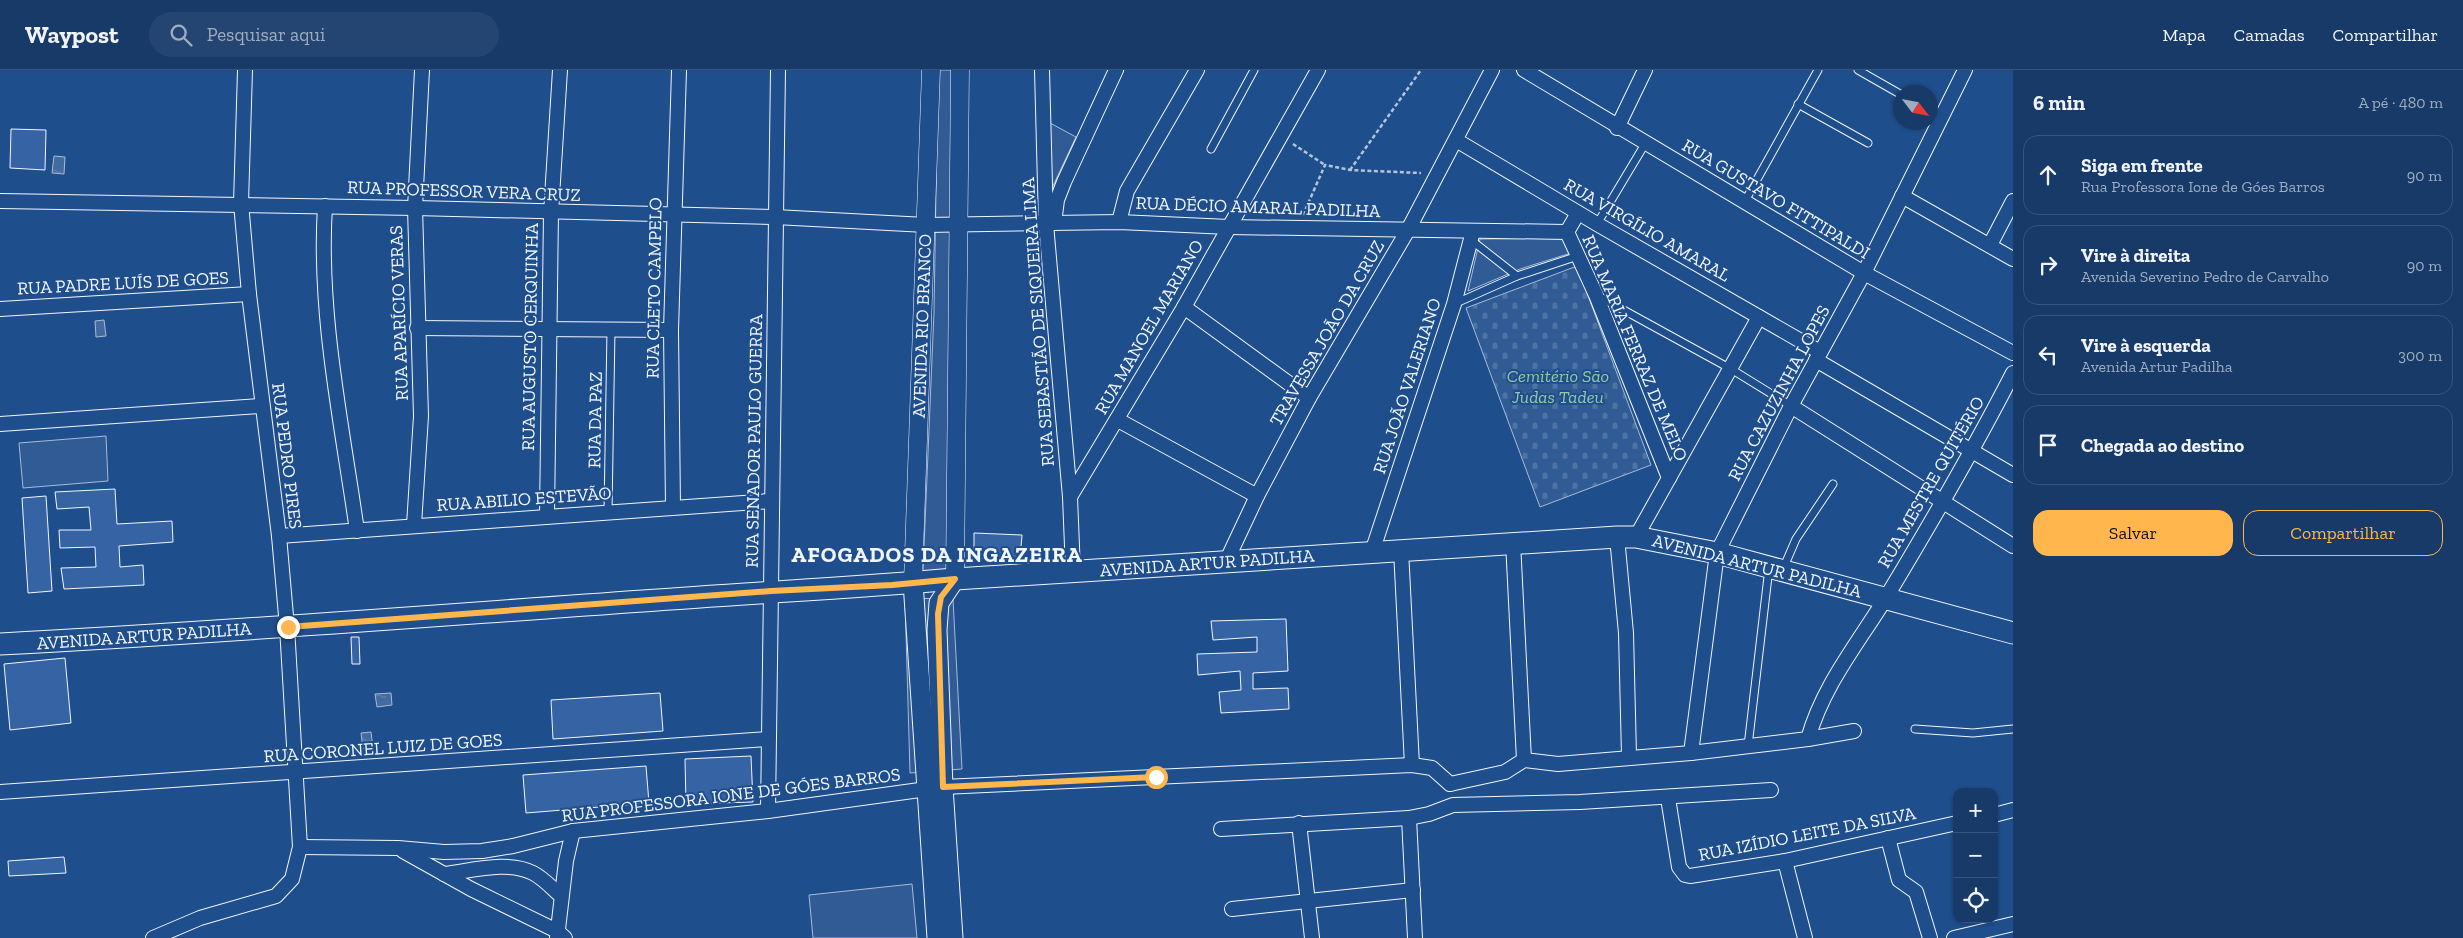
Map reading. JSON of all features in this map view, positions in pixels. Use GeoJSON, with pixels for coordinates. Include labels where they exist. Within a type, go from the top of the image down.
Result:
{"type":"FeatureCollection","features":[{"type":"Feature","properties":{"kind":"main road","name":"AVENIDA ARTUR PADILHA"},"geometry":{"type":"LineString","coordinates":[[0,644],[288,627],[771,591],[1513,542],[1627,537],[1717,553],[2013,633]]}},
{"type":"Feature","properties":{"kind":"main road"},"geometry":{"type":"LineString","coordinates":[[936,797],[938,614],[941,597],[955,579]]}},
{"type":"Feature","properties":{"kind":"main road"},"geometry":{"type":"LineString","coordinates":[[913,582],[936,797],[940,860],[953,938]]}},
{"type":"Feature","properties":{"kind":"main road"},"geometry":{"type":"LineString","coordinates":[[937,938],[940,860]]}},
{"type":"Feature","properties":{"kind":"street","name":"RUA PEDRO PIRES"},"geometry":{"type":"LineString","coordinates":[[153,938],[200,918],[271,898],[286,888],[292,880],[300,847],[288,627],[279,536],[261,406],[241,203],[244,70]]}},
{"type":"Feature","properties":{"kind":"street","name":"RUA APARÍCIO VERAS"},"geometry":{"type":"LineString","coordinates":[[414,526],[421,416],[415,208],[422,70]]}},
{"type":"Feature","properties":{"kind":"street","name":"RUA AUGUSTO CERQUINHA"},"geometry":{"type":"LineString","coordinates":[[547,516],[551,213],[560,70]]}},
{"type":"Feature","properties":{"kind":"street","name":"RUA CLETO CAMPELO"},"geometry":{"type":"LineString","coordinates":[[674,507],[671,330],[679,70]]}},
{"type":"Feature","properties":{"kind":"street","name":"RUA SENADOR PAULO GUERRA"},"geometry":{"type":"LineString","coordinates":[[768,811],[778,70]]}},
{"type":"Feature","properties":{"kind":"street","name":"AVENIDA RIO BRANCO"},"geometry":{"type":"LineString","coordinates":[[913,582],[931,70]]}},
{"type":"Feature","properties":{"kind":"street","name":"AVENIDA RIO BRANCO"},"geometry":{"type":"LineString","coordinates":[[955,579],[960,70]]}},
{"type":"Feature","properties":{"kind":"street","name":"RUA SEBASTIÃO DE SIQUEIRA LIMA"},"geometry":{"type":"LineString","coordinates":[[1042,70],[1050,224],[1070,497],[1073,571]]}},
{"type":"Feature","properties":{"kind":"street"},"geometry":{"type":"LineString","coordinates":[[1050,224],[1064,182],[1116,70]]}},
{"type":"Feature","properties":{"kind":"street"},"geometry":{"type":"LineString","coordinates":[[1119,222],[1127,191],[1197,70]]}},
{"type":"Feature","properties":{"kind":"street","name":"RUA MANOEL MARIANO"},"geometry":{"type":"LineString","coordinates":[[1070,497],[1118,420],[1184,307],[1318,70]]}},
{"type":"Feature","properties":{"kind":"street","name":"TRAVESSA JOÃO DA CRUZ"},"geometry":{"type":"LineString","coordinates":[[1226,562],[1257,496],[1309,398],[1408,230],[1492,70]]}},
{"type":"Feature","properties":{"kind":"street","name":"RUA GUSTAVO FITTIPALDI"},"geometry":{"type":"LineString","coordinates":[[1524,70],[1617,128],[1745,201],[1864,273],[2013,353]]}},
{"type":"Feature","properties":{"kind":"street"},"geometry":{"type":"LineString","coordinates":[[1617,128],[1645,70]]}},
{"type":"Feature","properties":{"kind":"street","name":"RUA CAZUZINHA LOPES"},"geometry":{"type":"LineString","coordinates":[[1938,112],[1965,70]]}},
{"type":"Feature","properties":{"kind":"street","name":"RUA CAZUZINHA LOPES"},"geometry":{"type":"LineString","coordinates":[[1691,753],[1717,553],[1791,406],[1864,273],[1902,196],[1930,130]]}},
{"type":"Feature","properties":{"kind":"street","name":"RUA VIRGÍLIO AMARAL"},"geometry":{"type":"LineString","coordinates":[[1456,140],[1759,317],[1818,356],[2013,475]]}},
{"type":"Feature","properties":{"kind":"street"},"geometry":{"type":"LineString","coordinates":[[1902,196],[2013,259]]}},
{"type":"Feature","properties":{"kind":"street","name":"RUA PROFESSOR VERA CRUZ"},"geometry":{"type":"LineString","coordinates":[[0,201],[241,203],[551,213],[775,217],[926,225]]}},
{"type":"Feature","properties":{"kind":"street"},"geometry":{"type":"LineString","coordinates":[[1990,245],[2013,201]]}},
{"type":"Feature","properties":{"kind":"street"},"geometry":{"type":"LineString","coordinates":[[325,206],[323,251],[332,353],[357,531]]}},
{"type":"Feature","properties":{"kind":"street"},"geometry":{"type":"LineString","coordinates":[[1567,232],[1578,213]]}},
{"type":"Feature","properties":{"kind":"street","name":"RUA DÉCIO AMARAL PADILHA"},"geometry":{"type":"LineString","coordinates":[[926,225],[1119,222],[1229,227],[1408,230],[1472,236],[1567,232]]}},
{"type":"Feature","properties":{"kind":"street","name":"RUA MARIA FERRAZ DE MELO"},"geometry":{"type":"LineString","coordinates":[[1567,232],[1596,295],[1669,478]]}},
{"type":"Feature","properties":{"kind":"street","name":"RUA JOÃO VALERIANO"},"geometry":{"type":"LineString","coordinates":[[1372,552],[1454,304],[1472,236]]}},
{"type":"Feature","properties":{"kind":"street","name":"RUA PADRE LUÍS DE GOES"},"geometry":{"type":"LineString","coordinates":[[0,308],[249,294]]}},
{"type":"Feature","properties":{"kind":"street"},"geometry":{"type":"LineString","coordinates":[[1184,307],[1309,398]]}},
{"type":"Feature","properties":{"kind":"street"},"geometry":{"type":"LineString","coordinates":[[1629,756],[1626,633],[1627,537],[1669,478],[1759,317]]}},
{"type":"Feature","properties":{"kind":"street"},"geometry":{"type":"LineString","coordinates":[[417,328],[671,330]]}},
{"type":"Feature","properties":{"kind":"street","name":"RUA MESTRE QUITÉRIO"},"geometry":{"type":"LineString","coordinates":[[1808,739],[1822,701],[1847,656],[1885,598],[1973,451],[2013,373]]}},
{"type":"Feature","properties":{"kind":"street"},"geometry":{"type":"LineString","coordinates":[[0,424],[261,406]]}},
{"type":"Feature","properties":{"kind":"street"},"geometry":{"type":"LineString","coordinates":[[1791,406],[2013,546]]}},
{"type":"Feature","properties":{"kind":"street"},"geometry":{"type":"LineString","coordinates":[[1118,420],[1257,496]]}},
{"type":"Feature","properties":{"kind":"street","name":"RUA ABILIO ESTEVÃO"},"geometry":{"type":"LineString","coordinates":[[279,536],[772,501]]}},
{"type":"Feature","properties":{"kind":"street"},"geometry":{"type":"LineString","coordinates":[[1513,542],[1524,760]]}},
{"type":"Feature","properties":{"kind":"street"},"geometry":{"type":"LineString","coordinates":[[1401,550],[1412,765]]}},
{"type":"Feature","properties":{"kind":"street"},"geometry":{"type":"LineString","coordinates":[[1453,805],[1450,784],[1505,772],[1524,760],[1558,764],[1629,756],[1691,753],[1808,739],[1854,731]]}},
{"type":"Feature","properties":{"kind":"street","name":"RUA CORONEL LUIZ DE GOES"},"geometry":{"type":"LineString","coordinates":[[0,792],[768,739]]}},
{"type":"Feature","properties":{"kind":"street","name":"RUA PROFESSORA IONE DE GÓES BARROS"},"geometry":{"type":"LineString","coordinates":[[300,847],[398,848],[444,852],[482,851],[513,846],[573,831],[768,811],[936,797],[1412,765],[1432,768],[1450,784]]}},
{"type":"Feature","properties":{"kind":"street"},"geometry":{"type":"LineString","coordinates":[[1221,829],[1408,818],[1429,814],[1453,805],[1668,798],[1772,790]]}},
{"type":"Feature","properties":{"kind":"street","name":"RUA IZÍDIO LEITE DA SILVA"},"geometry":{"type":"LineString","coordinates":[[1668,798],[1679,867],[1685,875],[1690,876],[1785,861],[1953,824]]}},
{"type":"Feature","properties":{"kind":"street"},"geometry":{"type":"LineString","coordinates":[[1998,814],[2013,810]]}},
{"type":"Feature","properties":{"kind":"street"},"geometry":{"type":"LineString","coordinates":[[1408,818],[1415,938]]}},
{"type":"Feature","properties":{"kind":"street"},"geometry":{"type":"LineString","coordinates":[[1298,823],[1312,938]]}},
{"type":"Feature","properties":{"kind":"street"},"geometry":{"type":"LineString","coordinates":[[398,848],[560,936],[560,895],[573,831]]}},
{"type":"Feature","properties":{"kind":"street"},"geometry":{"type":"LineString","coordinates":[[1888,838],[1899,880],[1916,892],[1930,938]]}},
{"type":"Feature","properties":{"kind":"street"},"geometry":{"type":"LineString","coordinates":[[1785,861],[1804,938]]}},
{"type":"Feature","properties":{"kind":"street"},"geometry":{"type":"LineString","coordinates":[[444,874],[502,867],[520,868],[534,873],[560,895]]}},
{"type":"Feature","properties":{"kind":"street"},"geometry":{"type":"LineString","coordinates":[[1232,909],[1413,890]]}},
{"type":"Feature","properties":{"kind":"street"},"geometry":{"type":"LineString","coordinates":[[1954,938],[2013,924]]}},
{"type":"Feature","properties":{"kind":"lane"},"geometry":{"type":"LineString","coordinates":[[1210,149],[1254,70]]}},
{"type":"Feature","properties":{"kind":"lane"},"geometry":{"type":"LineString","coordinates":[[1745,201],[1818,70]]}},
{"type":"Feature","properties":{"kind":"lane"},"geometry":{"type":"LineString","coordinates":[[1858,70],[1893,90]]}},
{"type":"Feature","properties":{"kind":"lane"},"geometry":{"type":"LineString","coordinates":[[1798,104],[1868,143]]}},
{"type":"Feature","properties":{"kind":"lane"},"geometry":{"type":"LineString","coordinates":[[1597,224],[1645,144]]}},
{"type":"Feature","properties":{"kind":"lane"},"geometry":{"type":"LineString","coordinates":[[1472,236],[1517,276]]}},
{"type":"Feature","properties":{"kind":"lane"},"geometry":{"type":"LineString","coordinates":[[1454,304],[1517,276],[1578,256]]}},
{"type":"Feature","properties":{"kind":"lane"},"geometry":{"type":"LineString","coordinates":[[1596,295],[1731,369],[1791,406]]}},
{"type":"Feature","properties":{"kind":"lane","name":"RUA DA PAZ"},"geometry":{"type":"LineString","coordinates":[[608,512],[611,329]]}},
{"type":"Feature","properties":{"kind":"lane"},"geometry":{"type":"LineString","coordinates":[[1748,746],[1776,570],[1833,484]]}},
{"type":"Feature","properties":{"kind":"lane"},"geometry":{"type":"LineString","coordinates":[[1916,729],[1973,733],[2013,729]]}},
{"type":"Feature","properties":{"kind":"path"},"geometry":{"type":"LineString","coordinates":[[1350,170],[1421,70]]}},
{"type":"Feature","properties":{"kind":"path"},"geometry":{"type":"LineString","coordinates":[[1280,136],[1325,165],[1350,170],[1438,173]]}},
{"type":"Feature","properties":{"kind":"path"},"geometry":{"type":"LineString","coordinates":[[1298,227],[1325,165]]}},
{"type":"Feature","properties":{"kind":"green space","name":"Cemitério São Judas Tadeu"},"geometry":{"type":"Polygon","coordinates":[[[1577,266],[1651,465],[1540,507],[1466,308],[1577,266]]]}},
{"type":"Feature","properties":{"kind":"shaded area"},"geometry":{"type":"Polygon","coordinates":[[[938,70],[953,70],[949,569],[923,571],[934,312],[938,70]]]}},
{"type":"Feature","properties":{"kind":"shaded area"},"geometry":{"type":"Polygon","coordinates":[[[1050,123],[1076,137],[1052,188],[1050,123]]]}},
{"type":"Feature","properties":{"kind":"shaded area"},"geometry":{"type":"Polygon","coordinates":[[[1564,238],[1571,253],[1520,269],[1468,291],[1480,239],[1564,238]]]}},
{"type":"Feature","properties":{"kind":"shaded area"},"geometry":{"type":"Polygon","coordinates":[[[106,436],[108,481],[23,488],[19,443],[106,436]]]}},
{"type":"Feature","properties":{"kind":"shaded area"},"geometry":{"type":"Polygon","coordinates":[[[905,598],[953,599],[962,769],[910,773],[905,598]]]}},
{"type":"Feature","properties":{"kind":"shaded area"},"geometry":{"type":"Polygon","coordinates":[[[912,884],[917,938],[813,938],[809,895],[912,884]]]}},
{"type":"Feature","properties":{"kind":"water"},"geometry":{"type":"Polygon","coordinates":[[[54,156],[65,157],[64,174],[52,173],[54,156]]]}},
{"type":"Feature","properties":{"kind":"water"},"geometry":{"type":"Polygon","coordinates":[[[104,320],[106,336],[96,337],[95,321],[104,320]]]}},
{"type":"Feature","properties":{"kind":"water"},"geometry":{"type":"Polygon","coordinates":[[[391,693],[392,705],[377,707],[375,694],[391,693]]]}},
{"type":"Feature","properties":{"kind":"water"},"geometry":{"type":"Polygon","coordinates":[[[371,732],[373,748],[363,749],[361,733],[371,732]]]}},
{"type":"Feature","properties":{"kind":"building"},"geometry":{"type":"Polygon","coordinates":[[[11,129],[46,130],[45,170],[10,168],[11,129]]]}},
{"type":"Feature","properties":{"kind":"building"},"geometry":{"type":"Polygon","coordinates":[[[115,489],[117,524],[172,521],[173,542],[119,546],[120,567],[143,565],[144,585],[64,589],[61,568],[96,567],[95,547],[60,548],[59,530],[91,530],[89,507],[57,509],[55,492],[115,489]]]}},
{"type":"Feature","properties":{"kind":"building"},"geometry":{"type":"Polygon","coordinates":[[[46,496],[52,591],[28,593],[22,498],[46,496]]]}},
{"type":"Feature","properties":{"kind":"building"},"geometry":{"type":"Polygon","coordinates":[[[974,533],[1022,535],[1020,559],[974,558],[974,533]]]}},
{"type":"Feature","properties":{"kind":"building"},"geometry":{"type":"Polygon","coordinates":[[[1286,619],[1288,671],[1253,673],[1253,689],[1288,688],[1289,709],[1221,713],[1219,692],[1241,690],[1240,671],[1198,675],[1197,654],[1257,652],[1257,637],[1213,640],[1211,621],[1286,619]]]}},
{"type":"Feature","properties":{"kind":"building"},"geometry":{"type":"Polygon","coordinates":[[[351,637],[359,637],[360,664],[352,664],[351,637]]]}},
{"type":"Feature","properties":{"kind":"building"},"geometry":{"type":"Polygon","coordinates":[[[65,658],[71,723],[10,730],[4,664],[65,658]]]}},
{"type":"Feature","properties":{"kind":"building"},"geometry":{"type":"Polygon","coordinates":[[[660,693],[663,731],[553,739],[551,700],[660,693]]]}},
{"type":"Feature","properties":{"kind":"building"},"geometry":{"type":"Polygon","coordinates":[[[751,756],[753,802],[686,804],[685,759],[751,756]]]}},
{"type":"Feature","properties":{"kind":"building"},"geometry":{"type":"Polygon","coordinates":[[[646,766],[649,803],[526,813],[523,775],[646,766]]]}},
{"type":"Feature","properties":{"kind":"building"},"geometry":{"type":"Polygon","coordinates":[[[64,857],[66,873],[9,876],[8,861],[64,857]]]}},
{"type":"Feature","properties":{"kind":"district","name":"AFOGADOS DA INGAZEIRA"},"geometry":{"type":"Point","coordinates":[937,554]}},
{"type":"Feature","properties":{"kind":"route"},"geometry":{"type":"LineString","coordinates":[[288,627],[955,579],[939,602],[937,630],[943,787],[1156,777]]}}]}
